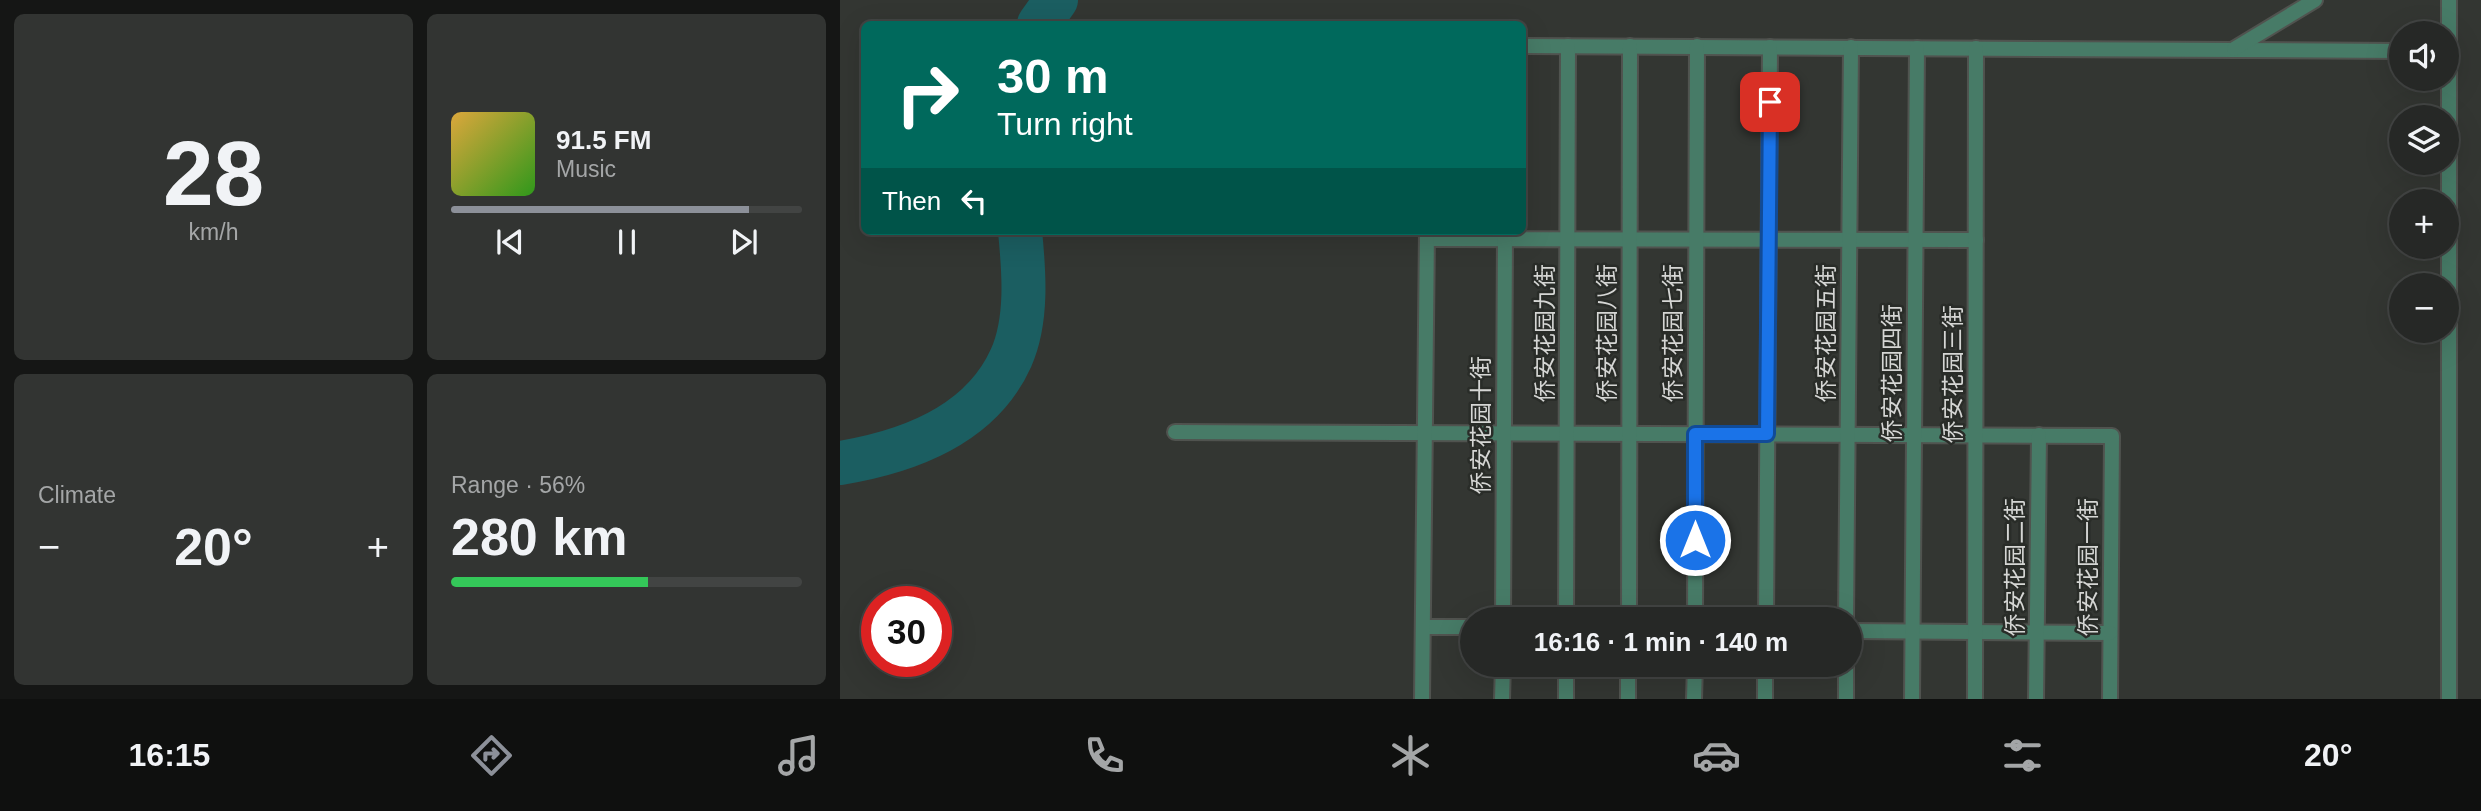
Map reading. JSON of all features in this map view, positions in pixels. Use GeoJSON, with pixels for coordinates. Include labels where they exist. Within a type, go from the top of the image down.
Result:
{"type":"FeatureCollection","features":[{"type":"Feature","properties":{"kind":"street"},"geometry":{"type":"LineString","coordinates":[[2232,50],[2315,0]]}},
{"type":"Feature","properties":{"kind":"street"},"geometry":{"type":"LineString","coordinates":[[2449,0],[2449,21]]}},
{"type":"Feature","properties":{"kind":"street"},"geometry":{"type":"LineString","coordinates":[[1526,46],[2389,51]]}},
{"type":"Feature","properties":{"kind":"street","name":"侨安花园九街"},"geometry":{"type":"LineString","coordinates":[[1566,607],[1569,46]]}},
{"type":"Feature","properties":{"kind":"street","name":"侨安花园八街"},"geometry":{"type":"LineString","coordinates":[[1629,607],[1630,46]]}},
{"type":"Feature","properties":{"kind":"street","name":"侨安花园七街"},"geometry":{"type":"LineString","coordinates":[[1695,607],[1697,47]]}},
{"type":"Feature","properties":{"kind":"street"},"geometry":{"type":"LineString","coordinates":[[1766,607],[1770,47]]}},
{"type":"Feature","properties":{"kind":"street","name":"侨安花园五街"},"geometry":{"type":"LineString","coordinates":[[1846,607],[1851,47]]}},
{"type":"Feature","properties":{"kind":"street","name":"侨安花园四街"},"geometry":{"type":"LineString","coordinates":[[1912,699],[1917,48]]}},
{"type":"Feature","properties":{"kind":"street","name":"侨安花园三街"},"geometry":{"type":"LineString","coordinates":[[1975,699],[1976,48]]}},
{"type":"Feature","properties":{"kind":"street"},"geometry":{"type":"LineString","coordinates":[[2449,91],[2449,699]]}},
{"type":"Feature","properties":{"kind":"street"},"geometry":{"type":"LineString","coordinates":[[1422,699],[1427,235],[1505,235],[1568,239],[1976,240]]}},
{"type":"Feature","properties":{"kind":"street","name":"侨安花园十街"},"geometry":{"type":"LineString","coordinates":[[1503,607],[1505,235]]}},
{"type":"Feature","properties":{"kind":"street"},"geometry":{"type":"LineString","coordinates":[[1175,432],[2039,435]]}},
{"type":"Feature","properties":{"kind":"street","name":"侨安花园一街"},"geometry":{"type":"LineString","coordinates":[[2039,435],[2112,436],[2110,699]]}},
{"type":"Feature","properties":{"kind":"street","name":"侨安花园二街"},"geometry":{"type":"LineString","coordinates":[[2036,699],[2039,435]]}},
{"type":"Feature","properties":{"kind":"street"},"geometry":{"type":"LineString","coordinates":[[1423,627],[1460,627]]}},
{"type":"Feature","properties":{"kind":"street"},"geometry":{"type":"LineString","coordinates":[[1862,631],[2110,633]]}},
{"type":"Feature","properties":{"kind":"street"},"geometry":{"type":"LineString","coordinates":[[1502,699],[1503,677]]}},
{"type":"Feature","properties":{"kind":"street"},"geometry":{"type":"LineString","coordinates":[[1566,677],[1566,699]]}},
{"type":"Feature","properties":{"kind":"street"},"geometry":{"type":"LineString","coordinates":[[1628,699],[1629,677]]}},
{"type":"Feature","properties":{"kind":"street"},"geometry":{"type":"LineString","coordinates":[[1694,699],[1695,677]]}},
{"type":"Feature","properties":{"kind":"street"},"geometry":{"type":"LineString","coordinates":[[1765,677],[1765,699]]}},
{"type":"Feature","properties":{"kind":"street"},"geometry":{"type":"LineString","coordinates":[[1846,677],[1846,699]]}},
{"type":"Feature","properties":{"kind":"waterway"},"geometry":{"type":"LineString","coordinates":[[1041,21],[1056,0]]}},
{"type":"Feature","properties":{"kind":"waterway"},"geometry":{"type":"LineString","coordinates":[[840,463],[891,451],[939,432],[981,401],[998,381],[1011,358],[1020,328],[1023,279],[1020,235]]}},
{"type":"Feature","properties":{"kind":"route"},"geometry":{"type":"LineString","coordinates":[[1695,540],[1695,434],[1767,434],[1770,102]]}}]}
